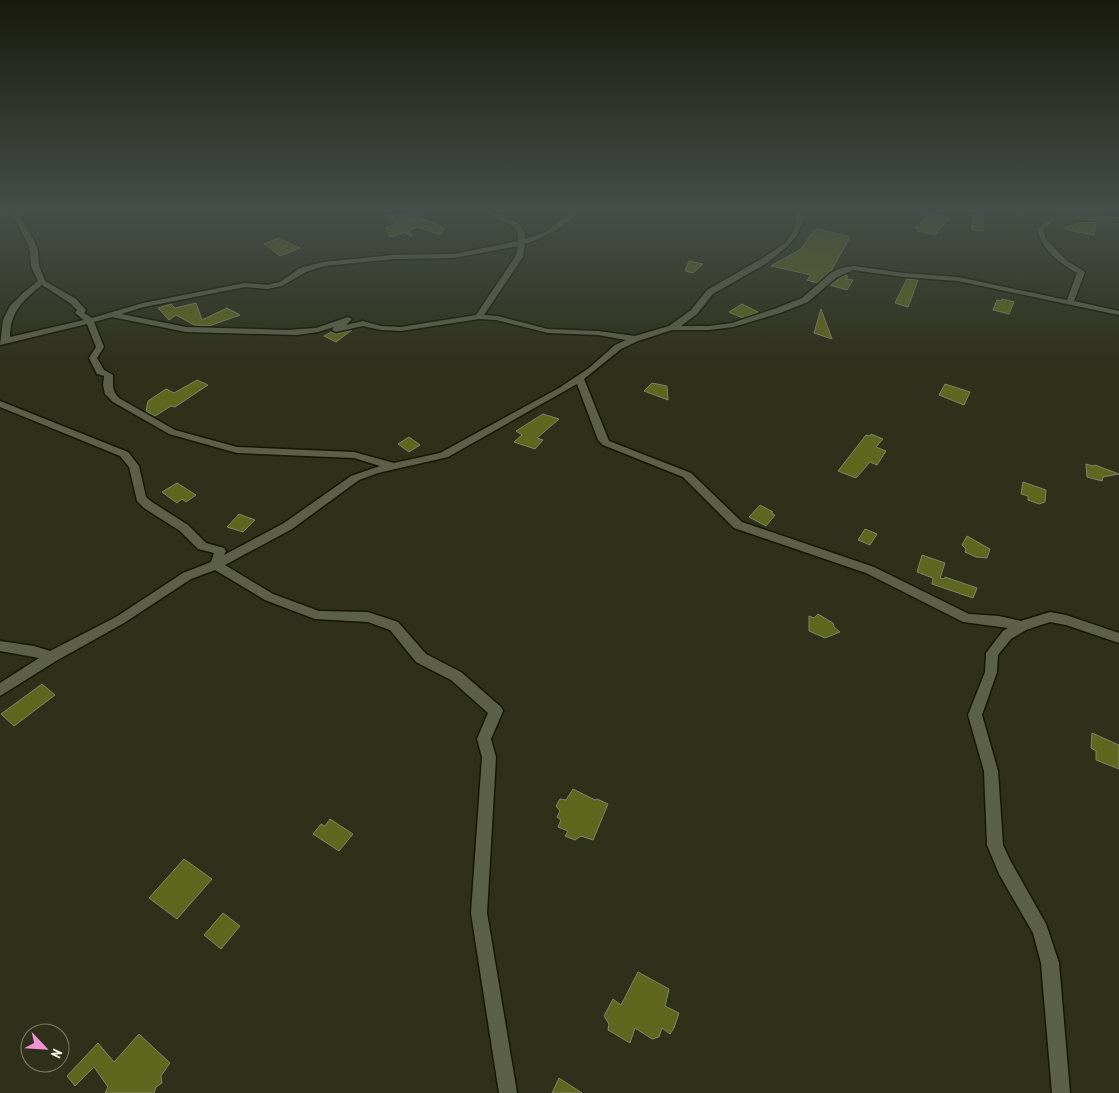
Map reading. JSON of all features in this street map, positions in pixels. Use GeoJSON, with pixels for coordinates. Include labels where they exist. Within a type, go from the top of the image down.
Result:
{"type":"FeatureCollection","features":[{"type":"Feature","properties":{"kind":"street"},"geometry":{"type":"LineString","coordinates":[[35,261],[42,282],[73,301],[82,310],[79,313],[89,320],[100,347],[93,358],[100,372],[109,375],[108,386],[110,394],[116,400],[157,425],[172,432],[237,450],[354,455],[396,467]]}},
{"type":"Feature","properties":{"kind":"street"},"geometry":{"type":"LineString","coordinates":[[42,282],[26,293],[9,312],[2,342],[142,305],[245,285],[267,287],[282,284],[303,270],[322,264],[353,261]]}},
{"type":"Feature","properties":{"kind":"street"},"geometry":{"type":"LineString","coordinates":[[479,317],[484,313],[516,261]]}},
{"type":"Feature","properties":{"kind":"street"},"geometry":{"type":"LineString","coordinates":[[672,328],[699,307],[710,292],[764,261]]}},
{"type":"Feature","properties":{"kind":"street"},"geometry":{"type":"LineString","coordinates":[[1062,261],[1081,272],[1069,303]]}},
{"type":"Feature","properties":{"kind":"street"},"geometry":{"type":"LineString","coordinates":[[0,690],[52,657],[120,620],[187,576],[216,565],[288,526],[365,472],[427,461],[444,455],[580,378],[618,348],[635,339],[672,328],[709,328],[733,325],[777,311],[805,300],[841,270],[853,268],[904,275],[958,279],[1119,313]]}},
{"type":"Feature","properties":{"kind":"street"},"geometry":{"type":"LineString","coordinates":[[112,314],[186,330],[217,332],[252,331],[284,335],[310,333],[348,319],[336,330],[363,323],[381,328],[401,329],[479,317],[497,318],[521,326],[548,331],[598,333],[635,339]]}},
{"type":"Feature","properties":{"kind":"street"},"geometry":{"type":"LineString","coordinates":[[580,378],[592,405],[603,440],[606,443],[687,474],[738,525],[870,570],[967,619],[998,621],[1022,626]]}},
{"type":"Feature","properties":{"kind":"street"},"geometry":{"type":"LineString","coordinates":[[0,404],[124,454],[134,466],[141,498],[148,505],[184,528],[202,546],[220,551],[216,565]]}},
{"type":"Feature","properties":{"kind":"street"},"geometry":{"type":"LineString","coordinates":[[216,565],[269,597],[319,616],[368,617],[394,626],[421,658],[456,676],[496,711],[484,739],[489,757],[479,913],[508,1093]]}},
{"type":"Feature","properties":{"kind":"street"},"geometry":{"type":"LineString","coordinates":[[1061,1093],[1050,963],[1040,930],[1005,868],[996,846],[991,771],[976,716],[991,672],[992,653],[1007,634],[1036,620],[1050,617],[1066,620],[1119,638]]}},
{"type":"Feature","properties":{"kind":"street"},"geometry":{"type":"LineString","coordinates":[[0,646],[52,657]]}},
{"type":"Feature","properties":{"kind":"building"},"geometry":{"type":"Polygon","coordinates":[[[689,261],[703,264],[693,273],[685,271],[689,261]]]}},
{"type":"Feature","properties":{"kind":"building"},"geometry":{"type":"Polygon","coordinates":[[[780,261],[837,261],[831,271],[817,283],[807,280],[811,275],[771,266],[780,261]]]}},
{"type":"Feature","properties":{"kind":"building"},"geometry":{"type":"Polygon","coordinates":[[[845,275],[848,276],[846,279],[853,280],[847,290],[830,285],[845,275]]]}},
{"type":"Feature","properties":{"kind":"building"},"geometry":{"type":"Polygon","coordinates":[[[907,279],[918,280],[908,307],[895,303],[907,279]]]}},
{"type":"Feature","properties":{"kind":"building"},"geometry":{"type":"Polygon","coordinates":[[[1002,299],[1014,302],[1009,314],[993,310],[997,300],[1002,301],[1002,299]]]}},
{"type":"Feature","properties":{"kind":"building"},"geometry":{"type":"Polygon","coordinates":[[[196,303],[202,320],[227,308],[240,315],[209,326],[194,325],[176,315],[169,320],[158,308],[171,304],[175,308],[196,303]]]}},
{"type":"Feature","properties":{"kind":"building"},"geometry":{"type":"Polygon","coordinates":[[[742,304],[758,312],[743,318],[729,312],[742,304]]]}},
{"type":"Feature","properties":{"kind":"building"},"geometry":{"type":"Polygon","coordinates":[[[821,309],[832,339],[814,333],[821,309]]]}},
{"type":"Feature","properties":{"kind":"building"},"geometry":{"type":"Polygon","coordinates":[[[352,330],[336,342],[324,336],[331,332],[336,334],[352,330]]]}},
{"type":"Feature","properties":{"kind":"building"},"geometry":{"type":"Polygon","coordinates":[[[197,380],[208,385],[175,407],[171,406],[155,416],[146,411],[148,401],[166,389],[174,393],[197,380]]]}},
{"type":"Feature","properties":{"kind":"building"},"geometry":{"type":"Polygon","coordinates":[[[652,383],[667,386],[668,400],[644,391],[652,383]]]}},
{"type":"Feature","properties":{"kind":"building"},"geometry":{"type":"Polygon","coordinates":[[[945,384],[970,392],[964,405],[939,395],[945,384]]]}},
{"type":"Feature","properties":{"kind":"building"},"geometry":{"type":"Polygon","coordinates":[[[543,414],[559,419],[537,438],[543,440],[535,449],[514,442],[522,435],[516,431],[543,414]]]}},
{"type":"Feature","properties":{"kind":"building"},"geometry":{"type":"Polygon","coordinates":[[[871,434],[883,439],[876,447],[886,451],[877,465],[870,462],[856,478],[838,471],[866,435],[870,436],[871,434]]]}},
{"type":"Feature","properties":{"kind":"building"},"geometry":{"type":"Polygon","coordinates":[[[409,437],[420,445],[409,452],[398,444],[409,437]]]}},
{"type":"Feature","properties":{"kind":"building"},"geometry":{"type":"Polygon","coordinates":[[[1086,464],[1095,465],[1119,474],[1103,477],[1102,481],[1087,477],[1086,464]]]}},
{"type":"Feature","properties":{"kind":"building"},"geometry":{"type":"Polygon","coordinates":[[[1023,482],[1046,490],[1045,502],[1039,504],[1028,500],[1028,496],[1021,494],[1023,482]]]}},
{"type":"Feature","properties":{"kind":"building"},"geometry":{"type":"Polygon","coordinates":[[[177,483],[196,495],[186,502],[182,499],[177,503],[162,492],[177,483]]]}},
{"type":"Feature","properties":{"kind":"building"},"geometry":{"type":"Polygon","coordinates":[[[760,505],[775,515],[766,526],[749,517],[760,505]]]}},
{"type":"Feature","properties":{"kind":"building"},"geometry":{"type":"Polygon","coordinates":[[[239,514],[255,520],[243,532],[227,527],[239,514]]]}},
{"type":"Feature","properties":{"kind":"building"},"geometry":{"type":"Polygon","coordinates":[[[865,529],[877,534],[870,545],[858,540],[865,529]]]}},
{"type":"Feature","properties":{"kind":"building"},"geometry":{"type":"Polygon","coordinates":[[[967,536],[990,549],[987,558],[976,557],[965,552],[966,549],[962,545],[967,536]]]}},
{"type":"Feature","properties":{"kind":"building"},"geometry":{"type":"Polygon","coordinates":[[[922,555],[945,563],[940,578],[944,579],[945,577],[977,588],[973,598],[932,584],[933,578],[917,572],[922,555]]]}},
{"type":"Feature","properties":{"kind":"building"},"geometry":{"type":"Polygon","coordinates":[[[818,614],[833,623],[834,627],[840,632],[825,638],[809,631],[809,616],[814,618],[818,614]]]}},
{"type":"Feature","properties":{"kind":"building"},"geometry":{"type":"Polygon","coordinates":[[[42,684],[55,695],[14,726],[1,714],[42,684]]]}},
{"type":"Feature","properties":{"kind":"building"},"geometry":{"type":"Polygon","coordinates":[[[1092,733],[1119,745],[1119,769],[1096,760],[1096,751],[1091,748],[1092,733]]]}},
{"type":"Feature","properties":{"kind":"building"},"geometry":{"type":"Polygon","coordinates":[[[573,789],[608,804],[593,840],[581,836],[575,840],[565,836],[568,831],[558,827],[561,820],[557,817],[560,811],[556,806],[560,799],[566,800],[573,789]]]}},
{"type":"Feature","properties":{"kind":"building"},"geometry":{"type":"Polygon","coordinates":[[[330,819],[353,834],[339,851],[313,834],[321,824],[325,826],[330,819]]]}},
{"type":"Feature","properties":{"kind":"building"},"geometry":{"type":"Polygon","coordinates":[[[184,859],[212,879],[177,919],[149,898],[184,859]]]}},
{"type":"Feature","properties":{"kind":"building"},"geometry":{"type":"Polygon","coordinates":[[[223,913],[240,926],[221,949],[204,935],[223,913]]]}},
{"type":"Feature","properties":{"kind":"building"},"geometry":{"type":"Polygon","coordinates":[[[638,972],[669,989],[665,1006],[679,1013],[670,1034],[662,1028],[659,1037],[652,1039],[635,1028],[630,1043],[608,1030],[609,1024],[604,1016],[613,999],[621,1005],[638,972]]]}},
{"type":"Feature","properties":{"kind":"building"},"geometry":{"type":"Polygon","coordinates":[[[139,1034],[170,1063],[161,1076],[162,1083],[156,1087],[154,1093],[105,1093],[108,1087],[94,1067],[75,1086],[67,1076],[98,1043],[114,1062],[139,1034]]]}},
{"type":"Feature","properties":{"kind":"building"},"geometry":{"type":"Polygon","coordinates":[[[559,1078],[582,1093],[552,1093],[559,1078]]]}}]}
